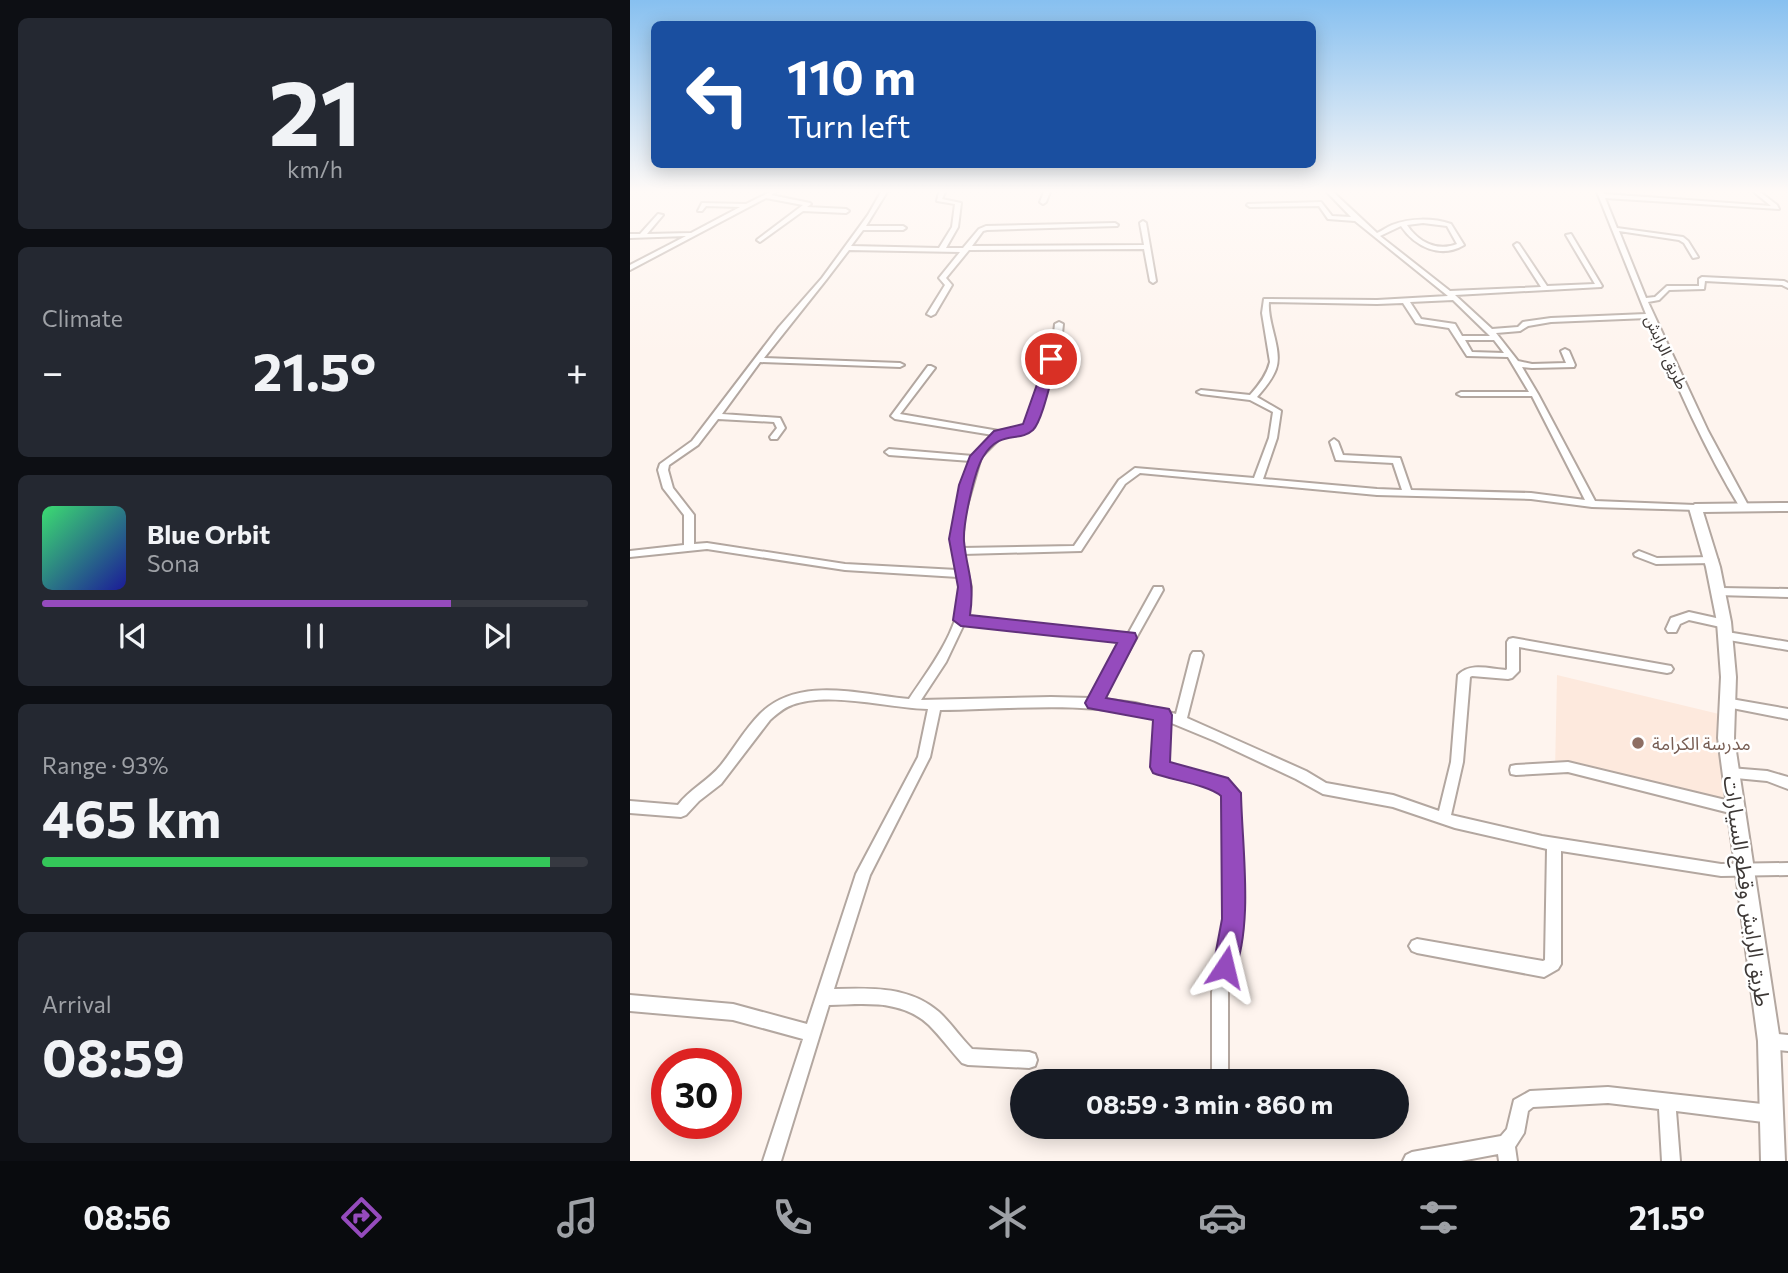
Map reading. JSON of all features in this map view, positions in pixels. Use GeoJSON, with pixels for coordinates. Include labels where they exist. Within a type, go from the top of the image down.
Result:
{"type":"FeatureCollection","features":[{"type":"Feature","properties":{"kind":"main road"},"geometry":{"type":"LineString","coordinates":[[1695,508],[1788,507]]}},
{"type":"Feature","properties":{"kind":"main road","name":"طريق الرابش وقطع السيارات"},"geometry":{"type":"LineString","coordinates":[[1695,508],[1713,560],[1726,630],[1731,704],[1726,738],[1769,1041],[1774,1114],[1773,1161]]}},
{"type":"Feature","properties":{"kind":"street"},"geometry":{"type":"LineString","coordinates":[[630,268],[669,246]]}},
{"type":"Feature","properties":{"kind":"street"},"geometry":{"type":"LineString","coordinates":[[941,250],[943,246]]}},
{"type":"Feature","properties":{"kind":"street"},"geometry":{"type":"LineString","coordinates":[[931,313],[949,285],[942,278],[967,246]]}},
{"type":"Feature","properties":{"kind":"street"},"geometry":{"type":"LineString","coordinates":[[1394,246],[1494,335],[1533,394],[1574,476],[1592,504]]}},
{"type":"Feature","properties":{"kind":"street"},"geometry":{"type":"LineString","coordinates":[[1429,246],[1456,246]]}},
{"type":"Feature","properties":{"kind":"street"},"geometry":{"type":"LineString","coordinates":[[1518,246],[1545,288]]}},
{"type":"Feature","properties":{"kind":"street"},"geometry":{"type":"LineString","coordinates":[[1252,398],[1275,367],[1275,353],[1268,338],[1265,301],[1405,301],[1599,284],[1576,246]]}},
{"type":"Feature","properties":{"kind":"street","name":"طريق الرابش"},"geometry":{"type":"LineString","coordinates":[[1621,246],[1712,450],[1744,507]]}},
{"type":"Feature","properties":{"kind":"street"},"geometry":{"type":"LineString","coordinates":[[1689,246],[1695,257]]}},
{"type":"Feature","properties":{"kind":"street"},"geometry":{"type":"LineString","coordinates":[[689,547],[689,515],[668,488],[663,470],[671,458],[695,443],[846,248],[941,250],[1146,247],[1153,281]]}},
{"type":"Feature","properties":{"kind":"street"},"geometry":{"type":"LineString","coordinates":[[1643,300],[1657,299],[1667,288],[1702,288],[1702,279],[1784,283],[1788,286]]}},
{"type":"Feature","properties":{"kind":"street"},"geometry":{"type":"LineString","coordinates":[[1405,301],[1419,321],[1450,324],[1470,354],[1511,359],[1532,366],[1571,365],[1565,351]]}},
{"type":"Feature","properties":{"kind":"street"},"geometry":{"type":"LineString","coordinates":[[1460,338],[1494,335],[1520,329],[1526,324],[1550,320],[1650,316]]}},
{"type":"Feature","properties":{"kind":"street"},"geometry":{"type":"LineString","coordinates":[[931,368],[895,416],[999,433],[1022,431],[1029,426],[1057,343],[1059,324]]}},
{"type":"Feature","properties":{"kind":"street"},"geometry":{"type":"LineString","coordinates":[[758,360],[900,365]]}},
{"type":"Feature","properties":{"kind":"street"},"geometry":{"type":"LineString","coordinates":[[1201,392],[1252,398],[1273,406],[1278,416],[1258,481]]}},
{"type":"Feature","properties":{"kind":"street"},"geometry":{"type":"LineString","coordinates":[[1461,394],[1533,394]]}},
{"type":"Feature","properties":{"kind":"street"},"geometry":{"type":"LineString","coordinates":[[715,416],[778,420],[781,428],[774,438]]}},
{"type":"Feature","properties":{"kind":"street"},"geometry":{"type":"LineString","coordinates":[[912,704],[942,659],[961,620],[966,596],[957,551],[958,516],[975,459],[999,433]]}},
{"type":"Feature","properties":{"kind":"street"},"geometry":{"type":"LineString","coordinates":[[1334,442],[1339,458],[1397,460],[1407,492]]}},
{"type":"Feature","properties":{"kind":"street"},"geometry":{"type":"LineString","coordinates":[[889,452],[975,459]]}},
{"type":"Feature","properties":{"kind":"street"},"geometry":{"type":"LineString","coordinates":[[957,551],[1079,547],[1122,482],[1135,471],[1407,492],[1531,496],[1592,504],[1695,508]]}},
{"type":"Feature","properties":{"kind":"street"},"geometry":{"type":"LineString","coordinates":[[630,554],[689,547],[721,547],[845,567],[963,574]]}},
{"type":"Feature","properties":{"kind":"street"},"geometry":{"type":"LineString","coordinates":[[1639,554],[1656,561],[1713,560]]}},
{"type":"Feature","properties":{"kind":"street"},"geometry":{"type":"LineString","coordinates":[[1094,703],[1158,590]]}},
{"type":"Feature","properties":{"kind":"street"},"geometry":{"type":"LineString","coordinates":[[1720,592],[1788,593]]}},
{"type":"Feature","properties":{"kind":"street"},"geometry":{"type":"LineString","coordinates":[[1672,629],[1675,621],[1684,616],[1788,646]]}},
{"type":"Feature","properties":{"kind":"street"},"geometry":{"type":"LineString","coordinates":[[961,620],[1129,638]]}},
{"type":"Feature","properties":{"kind":"street"},"geometry":{"type":"LineString","coordinates":[[1444,818],[1457,762],[1464,675],[1470,671],[1508,675],[1513,671],[1513,642],[1667,669]]}},
{"type":"Feature","properties":{"kind":"street"},"geometry":{"type":"LineString","coordinates":[[1180,721],[1197,655]]}},
{"type":"Feature","properties":{"kind":"street"},"geometry":{"type":"LineString","coordinates":[[630,807],[681,811],[693,794],[705,790],[727,768],[766,716],[784,703],[810,696],[935,705],[1094,703],[1163,715],[1323,788],[1393,802],[1444,818],[1554,844],[1744,871],[1788,869]]}},
{"type":"Feature","properties":{"kind":"street"},"geometry":{"type":"LineString","coordinates":[[1731,704],[1788,714]]}},
{"type":"Feature","properties":{"kind":"street"},"geometry":{"type":"LineString","coordinates":[[772,1161],[863,874],[924,757],[935,705]]}},
{"type":"Feature","properties":{"kind":"street"},"geometry":{"type":"LineString","coordinates":[[1163,715],[1160,767],[1175,774],[1222,784],[1231,793],[1233,919],[1220,992],[1220,1069]]}},
{"type":"Feature","properties":{"kind":"street"},"geometry":{"type":"LineString","coordinates":[[1516,770],[1568,767],[1734,808]]}},
{"type":"Feature","properties":{"kind":"street"},"geometry":{"type":"LineString","coordinates":[[1730,773],[1767,776],[1788,783]]}},
{"type":"Feature","properties":{"kind":"street"},"geometry":{"type":"LineString","coordinates":[[1417,946],[1550,968],[1553,964],[1554,844]]}},
{"type":"Feature","properties":{"kind":"street"},"geometry":{"type":"LineString","coordinates":[[825,997],[894,998],[908,1002],[927,1013],[968,1057],[1029,1060]]}},
{"type":"Feature","properties":{"kind":"street"},"geometry":{"type":"LineString","coordinates":[[630,1003],[733,1012],[813,1034]]}},
{"type":"Feature","properties":{"kind":"street"},"geometry":{"type":"LineString","coordinates":[[1769,1041],[1788,1042]]}},
{"type":"Feature","properties":{"kind":"street"},"geometry":{"type":"LineString","coordinates":[[1412,1161],[1507,1153],[1515,1133],[1520,1106],[1530,1099],[1608,1095],[1774,1114]]}},
{"type":"Feature","properties":{"kind":"street"},"geometry":{"type":"LineString","coordinates":[[1667,1101],[1671,1161]]}},
{"type":"Feature","properties":{"kind":"shaded area","name":"مدرسة الكرامة"},"geometry":{"type":"Polygon","coordinates":[[[1557,675],[1719,714],[1724,813],[1555,771],[1557,675]]]}},
{"type":"Feature","properties":{"kind":"place","name":"مدرسة الكرامة"},"geometry":{"type":"Point","coordinates":[1638,743]}},
{"type":"Feature","properties":{"kind":"route"},"geometry":{"type":"LineString","coordinates":[[1051,359],[1029,426],[1022,431],[999,433],[977,456],[966,485],[958,516],[956,539],[966,587],[961,620],[1129,638],[1094,703],[1163,715],[1158,752],[1160,767],[1175,774],[1222,784],[1231,793],[1233,919],[1225,967]]}}]}
